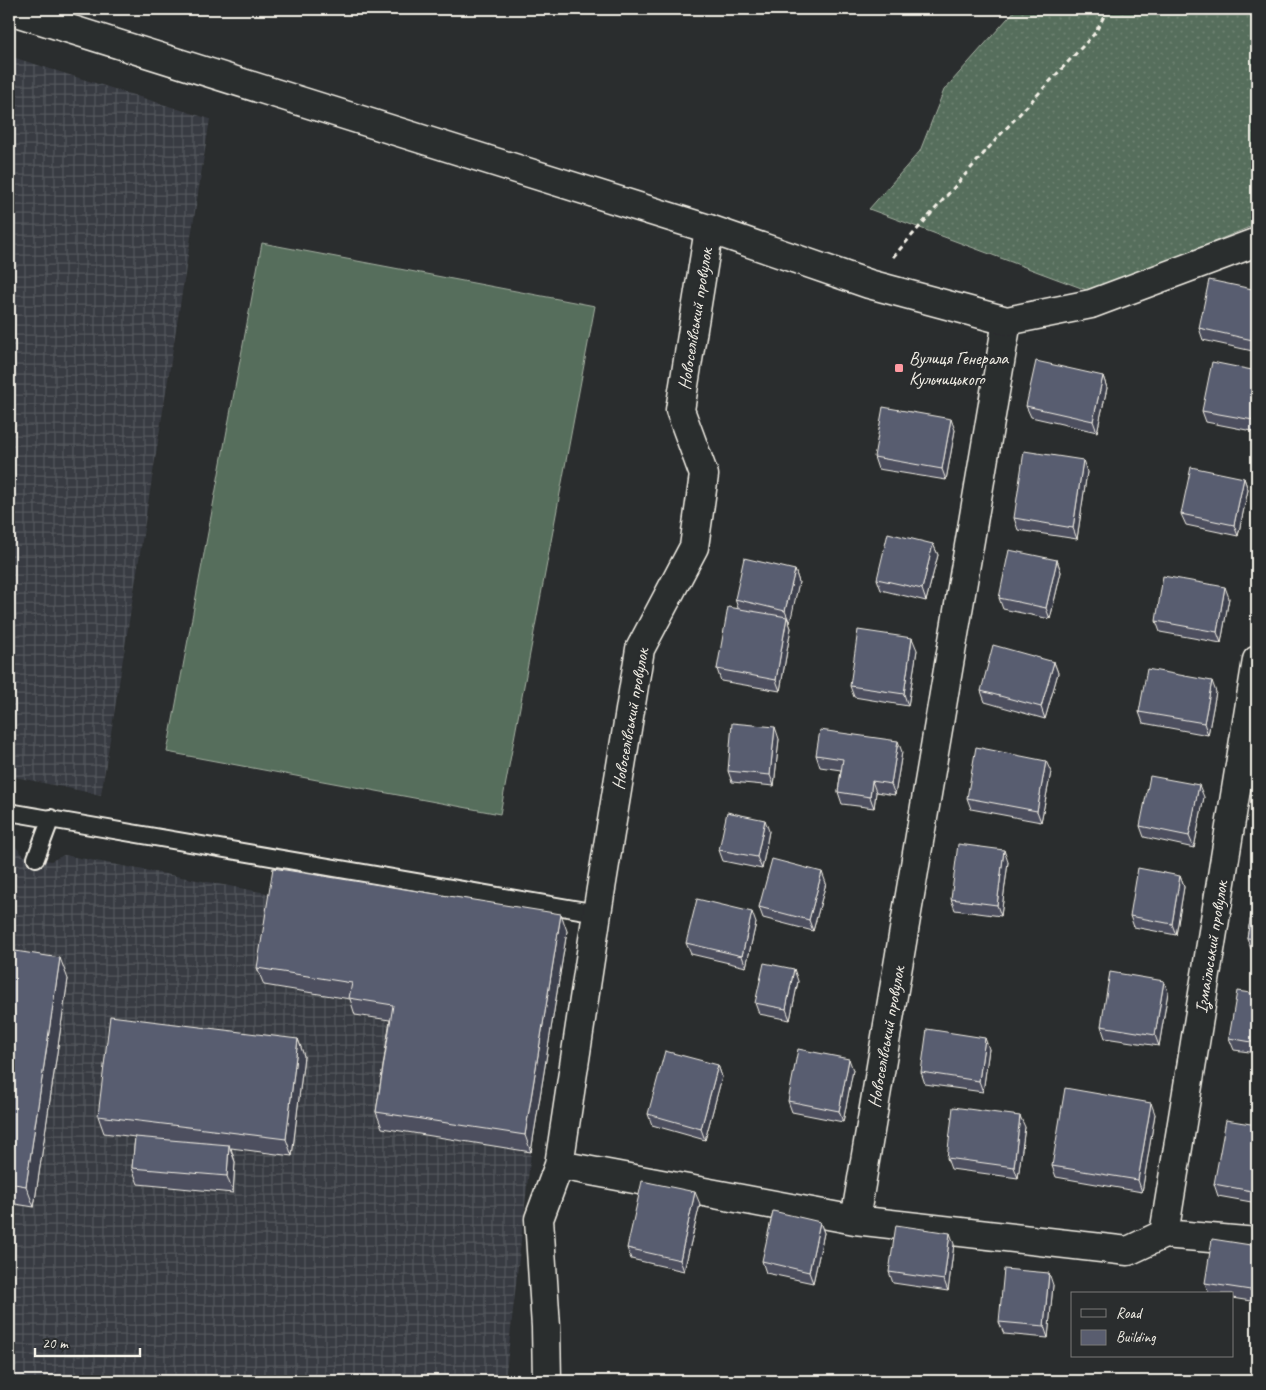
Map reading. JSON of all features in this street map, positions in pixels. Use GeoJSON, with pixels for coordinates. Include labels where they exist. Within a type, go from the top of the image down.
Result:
{"type":"FeatureCollection","features":[{"type":"Feature","properties":{"kind":"street"},"geometry":{"type":"LineString","coordinates":[[9,10],[709,229],[870,284],[1007,321],[1091,304],[1257,242]]}},
{"type":"Feature","properties":{"kind":"street","name":"Новоселівський провулок"},"geometry":{"type":"LineString","coordinates":[[547,1381],[546,1327],[539,1219],[558,1165],[640,649],[694,547],[704,475],[680,410],[709,229]]}},
{"type":"Feature","properties":{"kind":"street","name":"Новоселівський провулок"},"geometry":{"type":"LineString","coordinates":[[855,1220],[1007,321]]}},
{"type":"Feature","properties":{"kind":"street","name":"Ізмаїльський провулок"},"geometry":{"type":"LineString","coordinates":[[1164,1234],[1257,660]]}},
{"type":"Feature","properties":{"kind":"street"},"geometry":{"type":"LineString","coordinates":[[558,1165],[855,1220],[1128,1251],[1164,1234],[1257,1242]]}},
{"type":"Feature","properties":{"kind":"lane"},"geometry":{"type":"LineString","coordinates":[[9,812],[597,913]]}},
{"type":"Feature","properties":{"kind":"lane"},"geometry":{"type":"LineString","coordinates":[[36,858],[51,818]]}},
{"type":"Feature","properties":{"kind":"path"},"geometry":{"type":"LineString","coordinates":[[870,284],[1000,135],[1095,33],[1108,9]]}},
{"type":"Feature","properties":{"kind":"shaded area"},"geometry":{"type":"Polygon","coordinates":[[[9,56],[210,119],[101,795],[10,776],[9,783],[9,56]]]}},
{"type":"Feature","properties":{"kind":"shaded area"},"geometry":{"type":"Polygon","coordinates":[[[9,844],[15,846],[24,856],[51,861],[64,855],[277,895],[567,931],[531,1152],[505,1381],[9,1381],[9,844]]]}},
{"type":"Feature","properties":{"kind":"green space"},"geometry":{"type":"Polygon","coordinates":[[[1016,9],[1257,9],[1257,224],[1092,292],[869,209],[920,151],[944,90],[1016,9]]]}},
{"type":"Feature","properties":{"kind":"green space"},"geometry":{"type":"Polygon","coordinates":[[[262,243],[595,306],[500,814],[167,752],[262,243]]]}},
{"type":"Feature","properties":{"kind":"building"},"geometry":{"type":"Polygon","coordinates":[[[1209,280],[1257,290],[1257,341],[1199,328],[1209,280]]]}},
{"type":"Feature","properties":{"kind":"building"},"geometry":{"type":"Polygon","coordinates":[[[1036,361],[1103,376],[1093,421],[1026,406],[1036,361]]]}},
{"type":"Feature","properties":{"kind":"building"},"geometry":{"type":"Polygon","coordinates":[[[1212,362],[1257,371],[1257,396],[1253,420],[1202,411],[1212,362]]]}},
{"type":"Feature","properties":{"kind":"building"},"geometry":{"type":"Polygon","coordinates":[[[883,407],[951,419],[942,469],[874,457],[883,407]]]}},
{"type":"Feature","properties":{"kind":"building"},"geometry":{"type":"Polygon","coordinates":[[[1024,451],[1083,460],[1073,528],[1014,518],[1024,451]]]}},
{"type":"Feature","properties":{"kind":"building"},"geometry":{"type":"Polygon","coordinates":[[[1191,467],[1244,478],[1234,525],[1181,514],[1191,467]]]}},
{"type":"Feature","properties":{"kind":"building"},"geometry":{"type":"Polygon","coordinates":[[[888,533],[933,544],[922,589],[877,579],[888,533]]]}},
{"type":"Feature","properties":{"kind":"building"},"geometry":{"type":"Polygon","coordinates":[[[1009,550],[1057,560],[1046,608],[999,598],[1009,550]]]}},
{"type":"Feature","properties":{"kind":"building"},"geometry":{"type":"Polygon","coordinates":[[[744,558],[795,570],[785,611],[735,599],[744,558]]]}},
{"type":"Feature","properties":{"kind":"building"},"geometry":{"type":"Polygon","coordinates":[[[1163,576],[1225,587],[1217,632],[1156,621],[1163,576]]]}},
{"type":"Feature","properties":{"kind":"building"},"geometry":{"type":"Polygon","coordinates":[[[728,607],[787,617],[776,680],[717,669],[728,607]]]}},
{"type":"Feature","properties":{"kind":"building"},"geometry":{"type":"Polygon","coordinates":[[[858,630],[912,638],[904,694],[850,686],[858,630]]]}},
{"type":"Feature","properties":{"kind":"building"},"geometry":{"type":"Polygon","coordinates":[[[993,645],[1054,662],[1041,707],[981,691],[993,645]]]}},
{"type":"Feature","properties":{"kind":"building"},"geometry":{"type":"Polygon","coordinates":[[[1147,669],[1212,681],[1204,723],[1139,712],[1147,669]]]}},
{"type":"Feature","properties":{"kind":"building"},"geometry":{"type":"Polygon","coordinates":[[[732,723],[775,727],[770,775],[728,771],[732,723]]]}},
{"type":"Feature","properties":{"kind":"building"},"geometry":{"type":"Polygon","coordinates":[[[820,730],[898,741],[891,784],[872,781],[870,797],[838,792],[843,759],[816,755],[820,730]]]}},
{"type":"Feature","properties":{"kind":"building"},"geometry":{"type":"Polygon","coordinates":[[[976,747],[1046,761],[1037,811],[967,798],[976,747]]]}},
{"type":"Feature","properties":{"kind":"building"},"geometry":{"type":"Polygon","coordinates":[[[1150,776],[1199,785],[1189,836],[1140,826],[1150,776]]]}},
{"type":"Feature","properties":{"kind":"building"},"geometry":{"type":"Polygon","coordinates":[[[727,812],[765,820],[757,857],[719,850],[727,812]]]}},
{"type":"Feature","properties":{"kind":"building"},"geometry":{"type":"Polygon","coordinates":[[[958,844],[1004,850],[997,905],[951,899],[958,844]]]}},
{"type":"Feature","properties":{"kind":"building"},"geometry":{"type":"Polygon","coordinates":[[[772,859],[822,872],[809,920],[759,907],[772,859]]]}},
{"type":"Feature","properties":{"kind":"building"},"geometry":{"type":"Polygon","coordinates":[[[273,868],[561,914],[525,1135],[376,1112],[393,1005],[349,998],[352,983],[257,968],[273,868]]]}},
{"type":"Feature","properties":{"kind":"building"},"geometry":{"type":"Polygon","coordinates":[[[1138,868],[1180,876],[1172,924],[1130,916],[1138,868]]]}},
{"type":"Feature","properties":{"kind":"building"},"geometry":{"type":"Polygon","coordinates":[[[1257,882],[1257,939],[1247,938],[1257,882]]]}},
{"type":"Feature","properties":{"kind":"building"},"geometry":{"type":"Polygon","coordinates":[[[697,899],[752,912],[742,956],[686,943],[697,899]]]}},
{"type":"Feature","properties":{"kind":"building"},"geometry":{"type":"Polygon","coordinates":[[[9,950],[60,958],[26,1186],[9,1183],[9,950]]]}},
{"type":"Feature","properties":{"kind":"building"},"geometry":{"type":"Polygon","coordinates":[[[764,963],[794,969],[786,1009],[755,1003],[764,963]]]}},
{"type":"Feature","properties":{"kind":"building"},"geometry":{"type":"Polygon","coordinates":[[[1110,972],[1164,981],[1155,1035],[1101,1026],[1110,972]]]}},
{"type":"Feature","properties":{"kind":"building"},"geometry":{"type":"Polygon","coordinates":[[[1237,991],[1257,994],[1257,1043],[1229,1038],[1237,991]]]}},
{"type":"Feature","properties":{"kind":"building"},"geometry":{"type":"Polygon","coordinates":[[[110,1016],[298,1039],[286,1139],[98,1116],[110,1016]]]}},
{"type":"Feature","properties":{"kind":"building"},"geometry":{"type":"Polygon","coordinates":[[[927,1029],[985,1038],[979,1081],[921,1072],[927,1029]]]}},
{"type":"Feature","properties":{"kind":"building"},"geometry":{"type":"Polygon","coordinates":[[[798,1049],[849,1059],[839,1111],[788,1101],[798,1049]]]}},
{"type":"Feature","properties":{"kind":"building"},"geometry":{"type":"Polygon","coordinates":[[[665,1051],[718,1065],[701,1129],[648,1114],[665,1051]]]}},
{"type":"Feature","properties":{"kind":"building"},"geometry":{"type":"Polygon","coordinates":[[[1065,1088],[1151,1103],[1138,1180],[1052,1166],[1065,1088]]]}},
{"type":"Feature","properties":{"kind":"building"},"geometry":{"type":"Polygon","coordinates":[[[953,1107],[1020,1116],[1014,1167],[947,1158],[953,1107]]]}},
{"type":"Feature","properties":{"kind":"building"},"geometry":{"type":"Polygon","coordinates":[[[1226,1120],[1257,1125],[1257,1192],[1214,1184],[1226,1120]]]}},
{"type":"Feature","properties":{"kind":"building"},"geometry":{"type":"Polygon","coordinates":[[[135,1137],[229,1145],[227,1176],[132,1168],[135,1137]]]}},
{"type":"Feature","properties":{"kind":"building"},"geometry":{"type":"Polygon","coordinates":[[[642,1181],[695,1192],[680,1260],[627,1248],[642,1181]]]}},
{"type":"Feature","properties":{"kind":"building"},"geometry":{"type":"Polygon","coordinates":[[[773,1211],[820,1222],[809,1272],[762,1261],[773,1211]]]}},
{"type":"Feature","properties":{"kind":"building"},"geometry":{"type":"Polygon","coordinates":[[[896,1225],[950,1233],[944,1280],[889,1272],[896,1225]]]}},
{"type":"Feature","properties":{"kind":"building"},"geometry":{"type":"Polygon","coordinates":[[[1212,1239],[1257,1246],[1257,1291],[1205,1283],[1212,1239]]]}},
{"type":"Feature","properties":{"kind":"building"},"geometry":{"type":"Polygon","coordinates":[[[1004,1269],[1049,1273],[1044,1326],[999,1322],[1004,1269]]]}},
{"type":"Feature","properties":{"kind":"place","name":"Вулиця Генерала Кульчицького"},"geometry":{"type":"Point","coordinates":[899,368]}}]}
